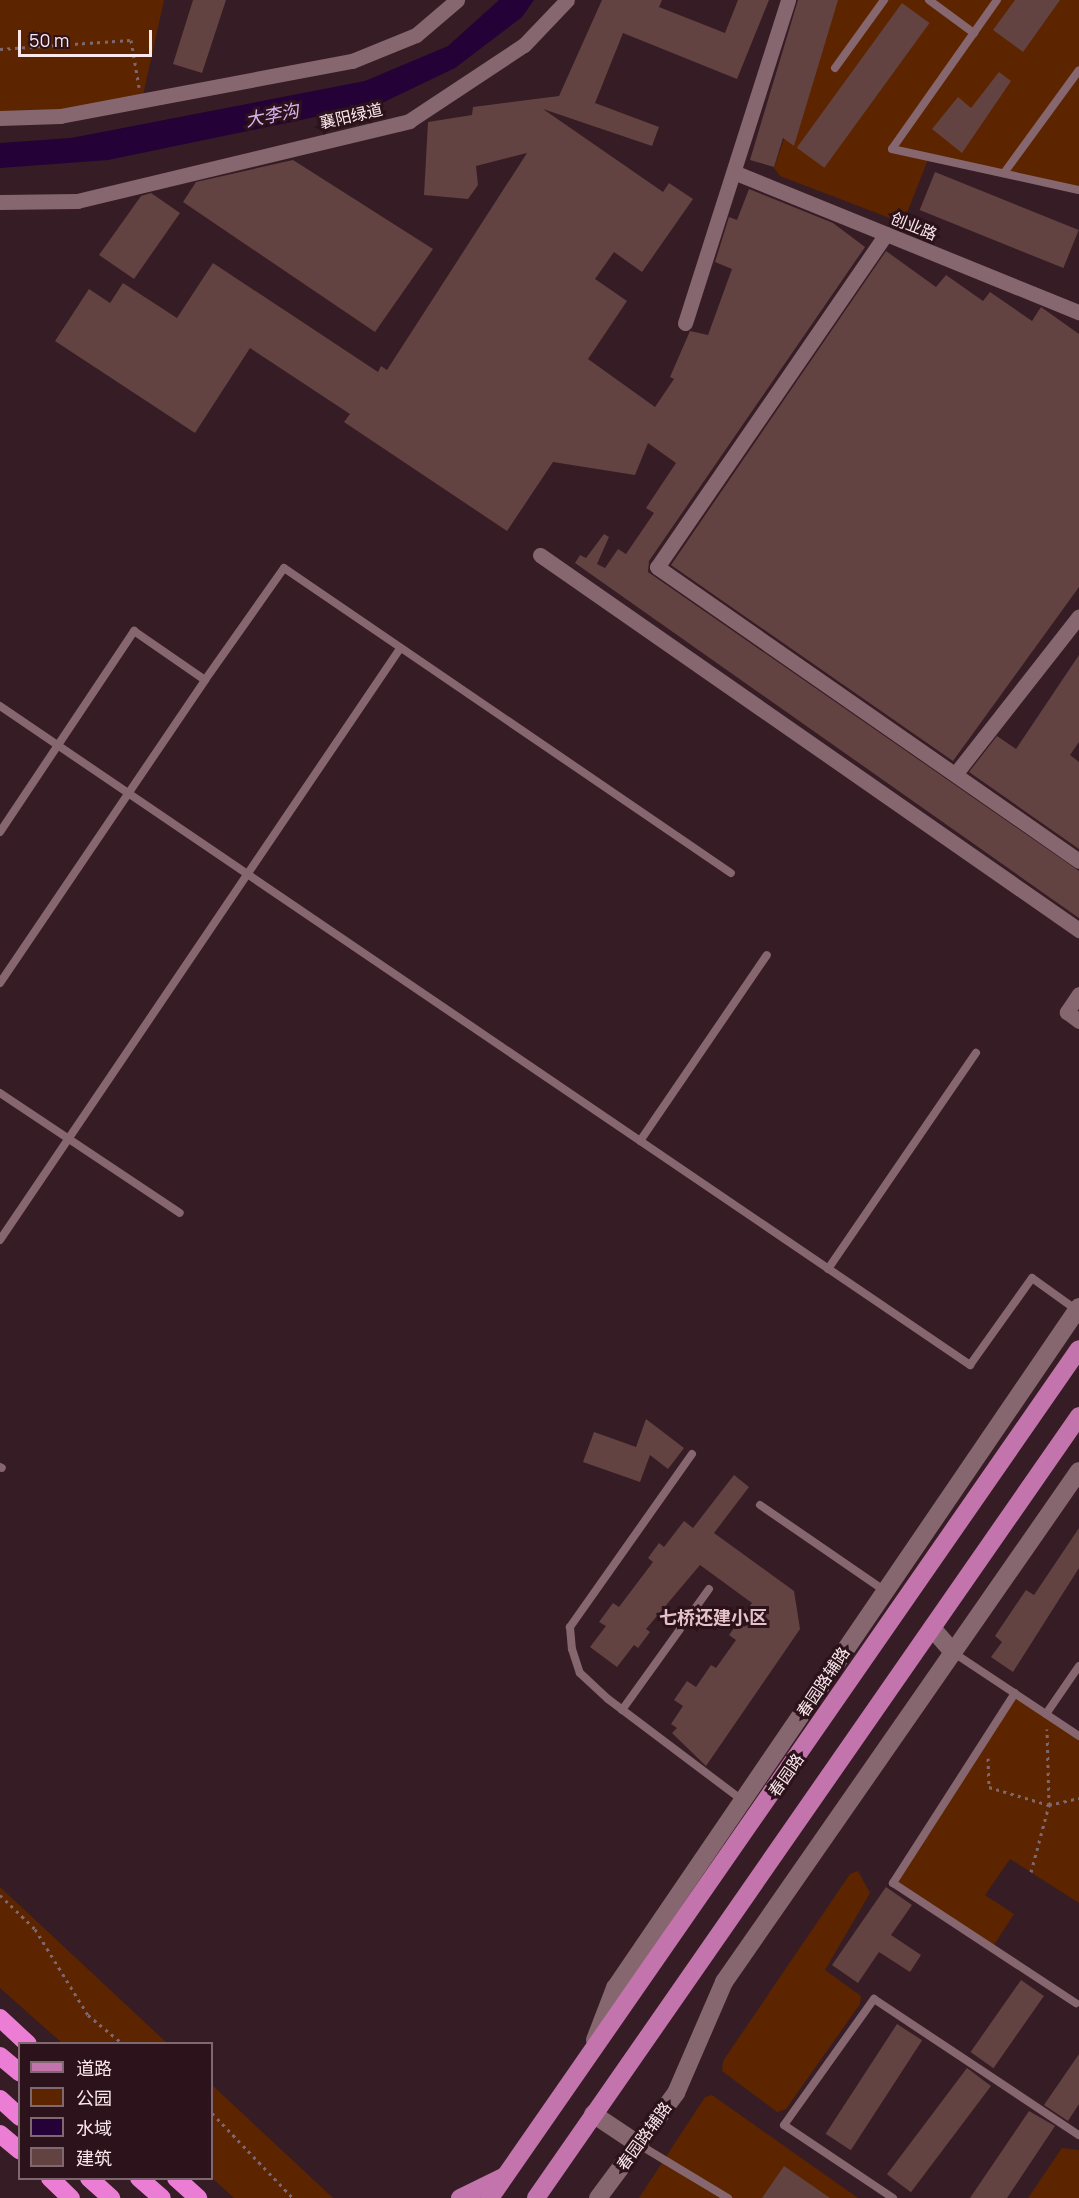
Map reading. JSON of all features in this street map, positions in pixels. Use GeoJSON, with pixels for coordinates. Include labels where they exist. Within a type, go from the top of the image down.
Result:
{"type":"FeatureCollection","features":[{"type":"Feature","properties":{"kind":"highway"},"geometry":{"type":"LineString","coordinates":[[0,2018],[27,2042]]}},
{"type":"Feature","properties":{"kind":"highway"},"geometry":{"type":"LineString","coordinates":[[0,2056],[18,2071]]}},
{"type":"Feature","properties":{"kind":"highway"},"geometry":{"type":"LineString","coordinates":[[0,2099],[18,2115]]}},
{"type":"Feature","properties":{"kind":"highway"},"geometry":{"type":"LineString","coordinates":[[0,2134],[18,2149]]}},
{"type":"Feature","properties":{"kind":"highway"},"geometry":{"type":"LineString","coordinates":[[52,2180],[71,2198]]}},
{"type":"Feature","properties":{"kind":"highway"},"geometry":{"type":"LineString","coordinates":[[91,2180],[111,2198]]}},
{"type":"Feature","properties":{"kind":"highway"},"geometry":{"type":"LineString","coordinates":[[141,2180],[162,2198]]}},
{"type":"Feature","properties":{"kind":"highway"},"geometry":{"type":"LineString","coordinates":[[178,2180],[198,2198]]}},
{"type":"Feature","properties":{"kind":"main road","name":"春园路"},"geometry":{"type":"LineString","coordinates":[[490,2198],[585,2067],[1079,1349]]}},
{"type":"Feature","properties":{"kind":"main road"},"geometry":{"type":"LineString","coordinates":[[536,2198],[1079,1416]]}},
{"type":"Feature","properties":{"kind":"main road"},"geometry":{"type":"LineString","coordinates":[[460,2198],[507,2175]]}},
{"type":"Feature","properties":{"kind":"street"},"geometry":{"type":"LineString","coordinates":[[0,118],[60,116],[352,61],[416,35],[457,0]]}},
{"type":"Feature","properties":{"kind":"street","name":"襄阳绿道"},"geometry":{"type":"LineString","coordinates":[[0,202],[77,201],[409,121],[524,45],[567,0]]}},
{"type":"Feature","properties":{"kind":"street"},"geometry":{"type":"LineString","coordinates":[[685,323],[736,173],[788,0]]}},
{"type":"Feature","properties":{"kind":"street","name":"创业路"},"geometry":{"type":"LineString","coordinates":[[736,173],[1079,312]]}},
{"type":"Feature","properties":{"kind":"street"},"geometry":{"type":"LineString","coordinates":[[886,234],[657,567],[1079,861]]}},
{"type":"Feature","properties":{"kind":"street"},"geometry":{"type":"LineString","coordinates":[[540,555],[1079,930]]}},
{"type":"Feature","properties":{"kind":"street"},"geometry":{"type":"LineString","coordinates":[[956,774],[1079,615]]}},
{"type":"Feature","properties":{"kind":"street"},"geometry":{"type":"LineString","coordinates":[[1079,994],[1067,1012],[1079,1021]]}},
{"type":"Feature","properties":{"kind":"street","name":"春园路辅路"},"geometry":{"type":"LineString","coordinates":[[585,2067],[615,1988],[1078,1310]]}},
{"type":"Feature","properties":{"kind":"street","name":"春园路辅路"},"geometry":{"type":"LineString","coordinates":[[598,2198],[676,2093],[724,1982],[1079,1471]]}},
{"type":"Feature","properties":{"kind":"street"},"geometry":{"type":"LineString","coordinates":[[885,1591],[904,1604]]}},
{"type":"Feature","properties":{"kind":"street"},"geometry":{"type":"LineString","coordinates":[[932,1628],[953,1652]]}},
{"type":"Feature","properties":{"kind":"street"},"geometry":{"type":"LineString","coordinates":[[743,1801],[759,1815]]}},
{"type":"Feature","properties":{"kind":"street"},"geometry":{"type":"LineString","coordinates":[[593,2114],[638,2144]]}},
{"type":"Feature","properties":{"kind":"lane"},"geometry":{"type":"LineString","coordinates":[[834,68],[884,0]]}},
{"type":"Feature","properties":{"kind":"lane"},"geometry":{"type":"LineString","coordinates":[[929,0],[974,33]]}},
{"type":"Feature","properties":{"kind":"lane"},"geometry":{"type":"LineString","coordinates":[[997,0],[892,149],[1079,190]]}},
{"type":"Feature","properties":{"kind":"lane"},"geometry":{"type":"LineString","coordinates":[[1004,173],[1079,70]]}},
{"type":"Feature","properties":{"kind":"lane"},"geometry":{"type":"LineString","coordinates":[[0,983],[205,680],[284,568],[399,650],[731,873]]}},
{"type":"Feature","properties":{"kind":"lane"},"geometry":{"type":"LineString","coordinates":[[0,832],[134,631],[205,680]]}},
{"type":"Feature","properties":{"kind":"lane"},"geometry":{"type":"LineString","coordinates":[[0,1240],[245,873],[399,650]]}},
{"type":"Feature","properties":{"kind":"lane"},"geometry":{"type":"LineString","coordinates":[[0,706],[130,792],[245,873],[970,1365],[1032,1278],[1078,1310]]}},
{"type":"Feature","properties":{"kind":"lane"},"geometry":{"type":"LineString","coordinates":[[640,1141],[767,955]]}},
{"type":"Feature","properties":{"kind":"lane"},"geometry":{"type":"LineString","coordinates":[[828,1269],[976,1053]]}},
{"type":"Feature","properties":{"kind":"lane"},"geometry":{"type":"LineString","coordinates":[[0,1094],[180,1213]]}},
{"type":"Feature","properties":{"kind":"lane"},"geometry":{"type":"LineString","coordinates":[[693,1454],[570,1627],[580,1673],[622,1710],[743,1801]]}},
{"type":"Feature","properties":{"kind":"lane"},"geometry":{"type":"LineString","coordinates":[[760,1505],[885,1591]]}},
{"type":"Feature","properties":{"kind":"lane"},"geometry":{"type":"LineString","coordinates":[[622,1710],[709,1589]]}},
{"type":"Feature","properties":{"kind":"lane"},"geometry":{"type":"LineString","coordinates":[[953,1652],[1079,1736]]}},
{"type":"Feature","properties":{"kind":"lane"},"geometry":{"type":"LineString","coordinates":[[1046,1714],[1079,1666]]}},
{"type":"Feature","properties":{"kind":"lane"},"geometry":{"type":"LineString","coordinates":[[1015,1693],[893,1883],[1078,2002]]}},
{"type":"Feature","properties":{"kind":"lane"},"geometry":{"type":"LineString","coordinates":[[893,2198],[784,2125],[874,1999],[1079,2135]]}},
{"type":"Feature","properties":{"kind":"lane"},"geometry":{"type":"LineString","coordinates":[[638,2144],[728,2198]]}},
{"type":"Feature","properties":{"kind":"path"},"geometry":{"type":"LineString","coordinates":[[0,48],[131,40],[142,100]]}},
{"type":"Feature","properties":{"kind":"path"},"geometry":{"type":"LineString","coordinates":[[1031,1872],[1049,1805],[1046,1714]]}},
{"type":"Feature","properties":{"kind":"path"},"geometry":{"type":"LineString","coordinates":[[987,1738],[989,1787],[1049,1805],[1079,1798]]}},
{"type":"Feature","properties":{"kind":"path"},"geometry":{"type":"LineString","coordinates":[[0,1895],[35,1929],[88,2015],[122,2042]]}},
{"type":"Feature","properties":{"kind":"path"},"geometry":{"type":"LineString","coordinates":[[213,2114],[293,2198]]}},
{"type":"Feature","properties":{"kind":"green space"},"geometry":{"type":"Polygon","coordinates":[[[0,0],[164,0],[142,100],[0,119],[0,0]]]}},
{"type":"Feature","properties":{"kind":"green space"},"geometry":{"type":"Polygon","coordinates":[[[832,0],[1079,0],[1079,190],[929,157],[903,223],[780,176],[774,168],[832,0]]]}},
{"type":"Feature","properties":{"kind":"green space"},"geometry":{"type":"Polygon","coordinates":[[[1015,1693],[1079,1736],[1079,1903],[1010,1859],[985,1895],[1014,1914],[992,1948],[893,1883],[1015,1693]]]}},
{"type":"Feature","properties":{"kind":"green space"},"geometry":{"type":"Polygon","coordinates":[[[858,1871],[870,1893],[825,1970],[861,1996],[860,2004],[786,2109],[777,2112],[722,2071],[723,2061],[850,1874],[858,1871]]]}},
{"type":"Feature","properties":{"kind":"green space"},"geometry":{"type":"Polygon","coordinates":[[[0,1887],[166,2042],[61,2042],[0,1988],[0,1887]]]}},
{"type":"Feature","properties":{"kind":"green space"},"geometry":{"type":"Polygon","coordinates":[[[213,2086],[333,2198],[234,2198],[213,2179],[213,2086]]]}},
{"type":"Feature","properties":{"kind":"green space"},"geometry":{"type":"Polygon","coordinates":[[[712,2095],[858,2198],[639,2198],[705,2097],[712,2095]]]}},
{"type":"Feature","properties":{"kind":"green space"},"geometry":{"type":"Polygon","coordinates":[[[1062,2148],[1079,2150],[1079,2198],[1028,2198],[1062,2148]]]}},
{"type":"Feature","properties":{"kind":"water","name":"大李沟"},"geometry":{"type":"Polygon","coordinates":[[[499,0],[534,0],[522,17],[455,68],[382,103],[108,160],[0,168],[0,143],[71,138],[365,81],[448,46],[499,0]]]}},
{"type":"Feature","properties":{"kind":"building"},"geometry":{"type":"Polygon","coordinates":[[[193,0],[226,0],[202,73],[173,64],[193,0]]]}},
{"type":"Feature","properties":{"kind":"building"},"geometry":{"type":"Polygon","coordinates":[[[602,0],[662,0],[659,7],[725,33],[738,0],[769,0],[737,79],[623,33],[595,103],[659,127],[652,146],[543,109],[663,192],[669,183],[693,199],[642,272],[614,252],[595,279],[627,301],[588,359],[655,407],[674,379],[670,377],[690,331],[708,335],[732,269],[715,262],[729,217],[737,220],[749,189],[833,223],[865,247],[649,561],[648,572],[1079,871],[1079,918],[575,563],[580,555],[586,558],[604,534],[609,537],[597,564],[605,568],[618,549],[626,554],[654,513],[646,508],[676,463],[648,443],[635,475],[553,462],[507,531],[344,422],[350,414],[250,348],[195,433],[55,341],[89,289],[110,303],[123,283],[177,318],[213,263],[378,372],[381,366],[387,370],[527,153],[476,166],[478,185],[468,199],[424,195],[428,122],[472,115],[473,107],[559,96],[602,0]]]}},
{"type":"Feature","properties":{"kind":"building"},"geometry":{"type":"Polygon","coordinates":[[[798,0],[838,0],[794,146],[783,138],[774,167],[750,160],[798,0]]]}},
{"type":"Feature","properties":{"kind":"building"},"geometry":{"type":"Polygon","coordinates":[[[1015,0],[1060,0],[1023,52],[993,30],[1015,0]]]}},
{"type":"Feature","properties":{"kind":"building"},"geometry":{"type":"Polygon","coordinates":[[[902,3],[930,23],[824,168],[797,148],[902,3]]]}},
{"type":"Feature","properties":{"kind":"building"},"geometry":{"type":"Polygon","coordinates":[[[999,72],[1011,81],[962,153],[932,129],[958,97],[971,108],[999,72]]]}},
{"type":"Feature","properties":{"kind":"building"},"geometry":{"type":"Polygon","coordinates":[[[293,160],[433,249],[375,332],[183,202],[196,182],[293,160]]]}},
{"type":"Feature","properties":{"kind":"building"},"geometry":{"type":"Polygon","coordinates":[[[935,172],[1079,230],[1063,268],[920,210],[935,172]]]}},
{"type":"Feature","properties":{"kind":"building"},"geometry":{"type":"Polygon","coordinates":[[[151,193],[180,213],[134,279],[99,255],[141,196],[151,193]]]}},
{"type":"Feature","properties":{"kind":"building"},"geometry":{"type":"Polygon","coordinates":[[[886,251],[936,287],[946,275],[983,301],[990,292],[1032,321],[1041,307],[1079,334],[1079,587],[953,761],[671,565],[886,251]]]}},
{"type":"Feature","properties":{"kind":"building"},"geometry":{"type":"Polygon","coordinates":[[[1079,655],[1079,742],[1070,755],[1079,762],[1079,849],[969,772],[997,736],[1016,749],[1079,655]]]}},
{"type":"Feature","properties":{"kind":"building"},"geometry":{"type":"Polygon","coordinates":[[[646,1419],[684,1448],[668,1469],[650,1455],[640,1482],[583,1462],[594,1432],[636,1447],[646,1419]]]}},
{"type":"Feature","properties":{"kind":"building"},"geometry":{"type":"Polygon","coordinates":[[[734,1475],[749,1487],[714,1533],[794,1591],[800,1629],[706,1766],[672,1733],[677,1728],[671,1724],[683,1706],[674,1700],[687,1681],[696,1687],[711,1665],[716,1668],[736,1640],[729,1635],[752,1603],[700,1565],[646,1629],[650,1632],[638,1648],[634,1645],[617,1667],[590,1647],[606,1626],[599,1622],[613,1603],[619,1607],[653,1562],[648,1558],[659,1543],[664,1547],[684,1521],[693,1528],[734,1475]]]}},
{"type":"Feature","properties":{"kind":"building"},"geometry":{"type":"Polygon","coordinates":[[[1079,1528],[1079,1568],[1013,1672],[991,1657],[1002,1642],[995,1636],[1026,1590],[1034,1595],[1079,1528]]]}},
{"type":"Feature","properties":{"kind":"building"},"geometry":{"type":"Polygon","coordinates":[[[886,1887],[912,1905],[891,1935],[921,1955],[910,1972],[879,1952],[858,1983],[832,1965],[886,1887]]]}},
{"type":"Feature","properties":{"kind":"building"},"geometry":{"type":"Polygon","coordinates":[[[1021,1980],[1044,1996],[993,2068],[971,2052],[1021,1980]]]}},
{"type":"Feature","properties":{"kind":"building"},"geometry":{"type":"Polygon","coordinates":[[[897,2024],[922,2040],[851,2150],[826,2134],[897,2024]]]}},
{"type":"Feature","properties":{"kind":"building"},"geometry":{"type":"Polygon","coordinates":[[[1079,2054],[1079,2104],[1068,2121],[1044,2105],[1079,2054]]]}},
{"type":"Feature","properties":{"kind":"building"},"geometry":{"type":"Polygon","coordinates":[[[967,2068],[991,2086],[911,2192],[887,2174],[967,2068]]]}},
{"type":"Feature","properties":{"kind":"building"},"geometry":{"type":"Polygon","coordinates":[[[1029,2111],[1055,2126],[1007,2198],[970,2198],[1029,2111]]]}},
{"type":"Feature","properties":{"kind":"building"},"geometry":{"type":"Polygon","coordinates":[[[784,2166],[830,2198],[762,2198],[784,2166]]]}},
{"type":"Feature","properties":{"kind":"district","name":"七桥还建小区"},"geometry":{"type":"Point","coordinates":[713,1617]}}]}
